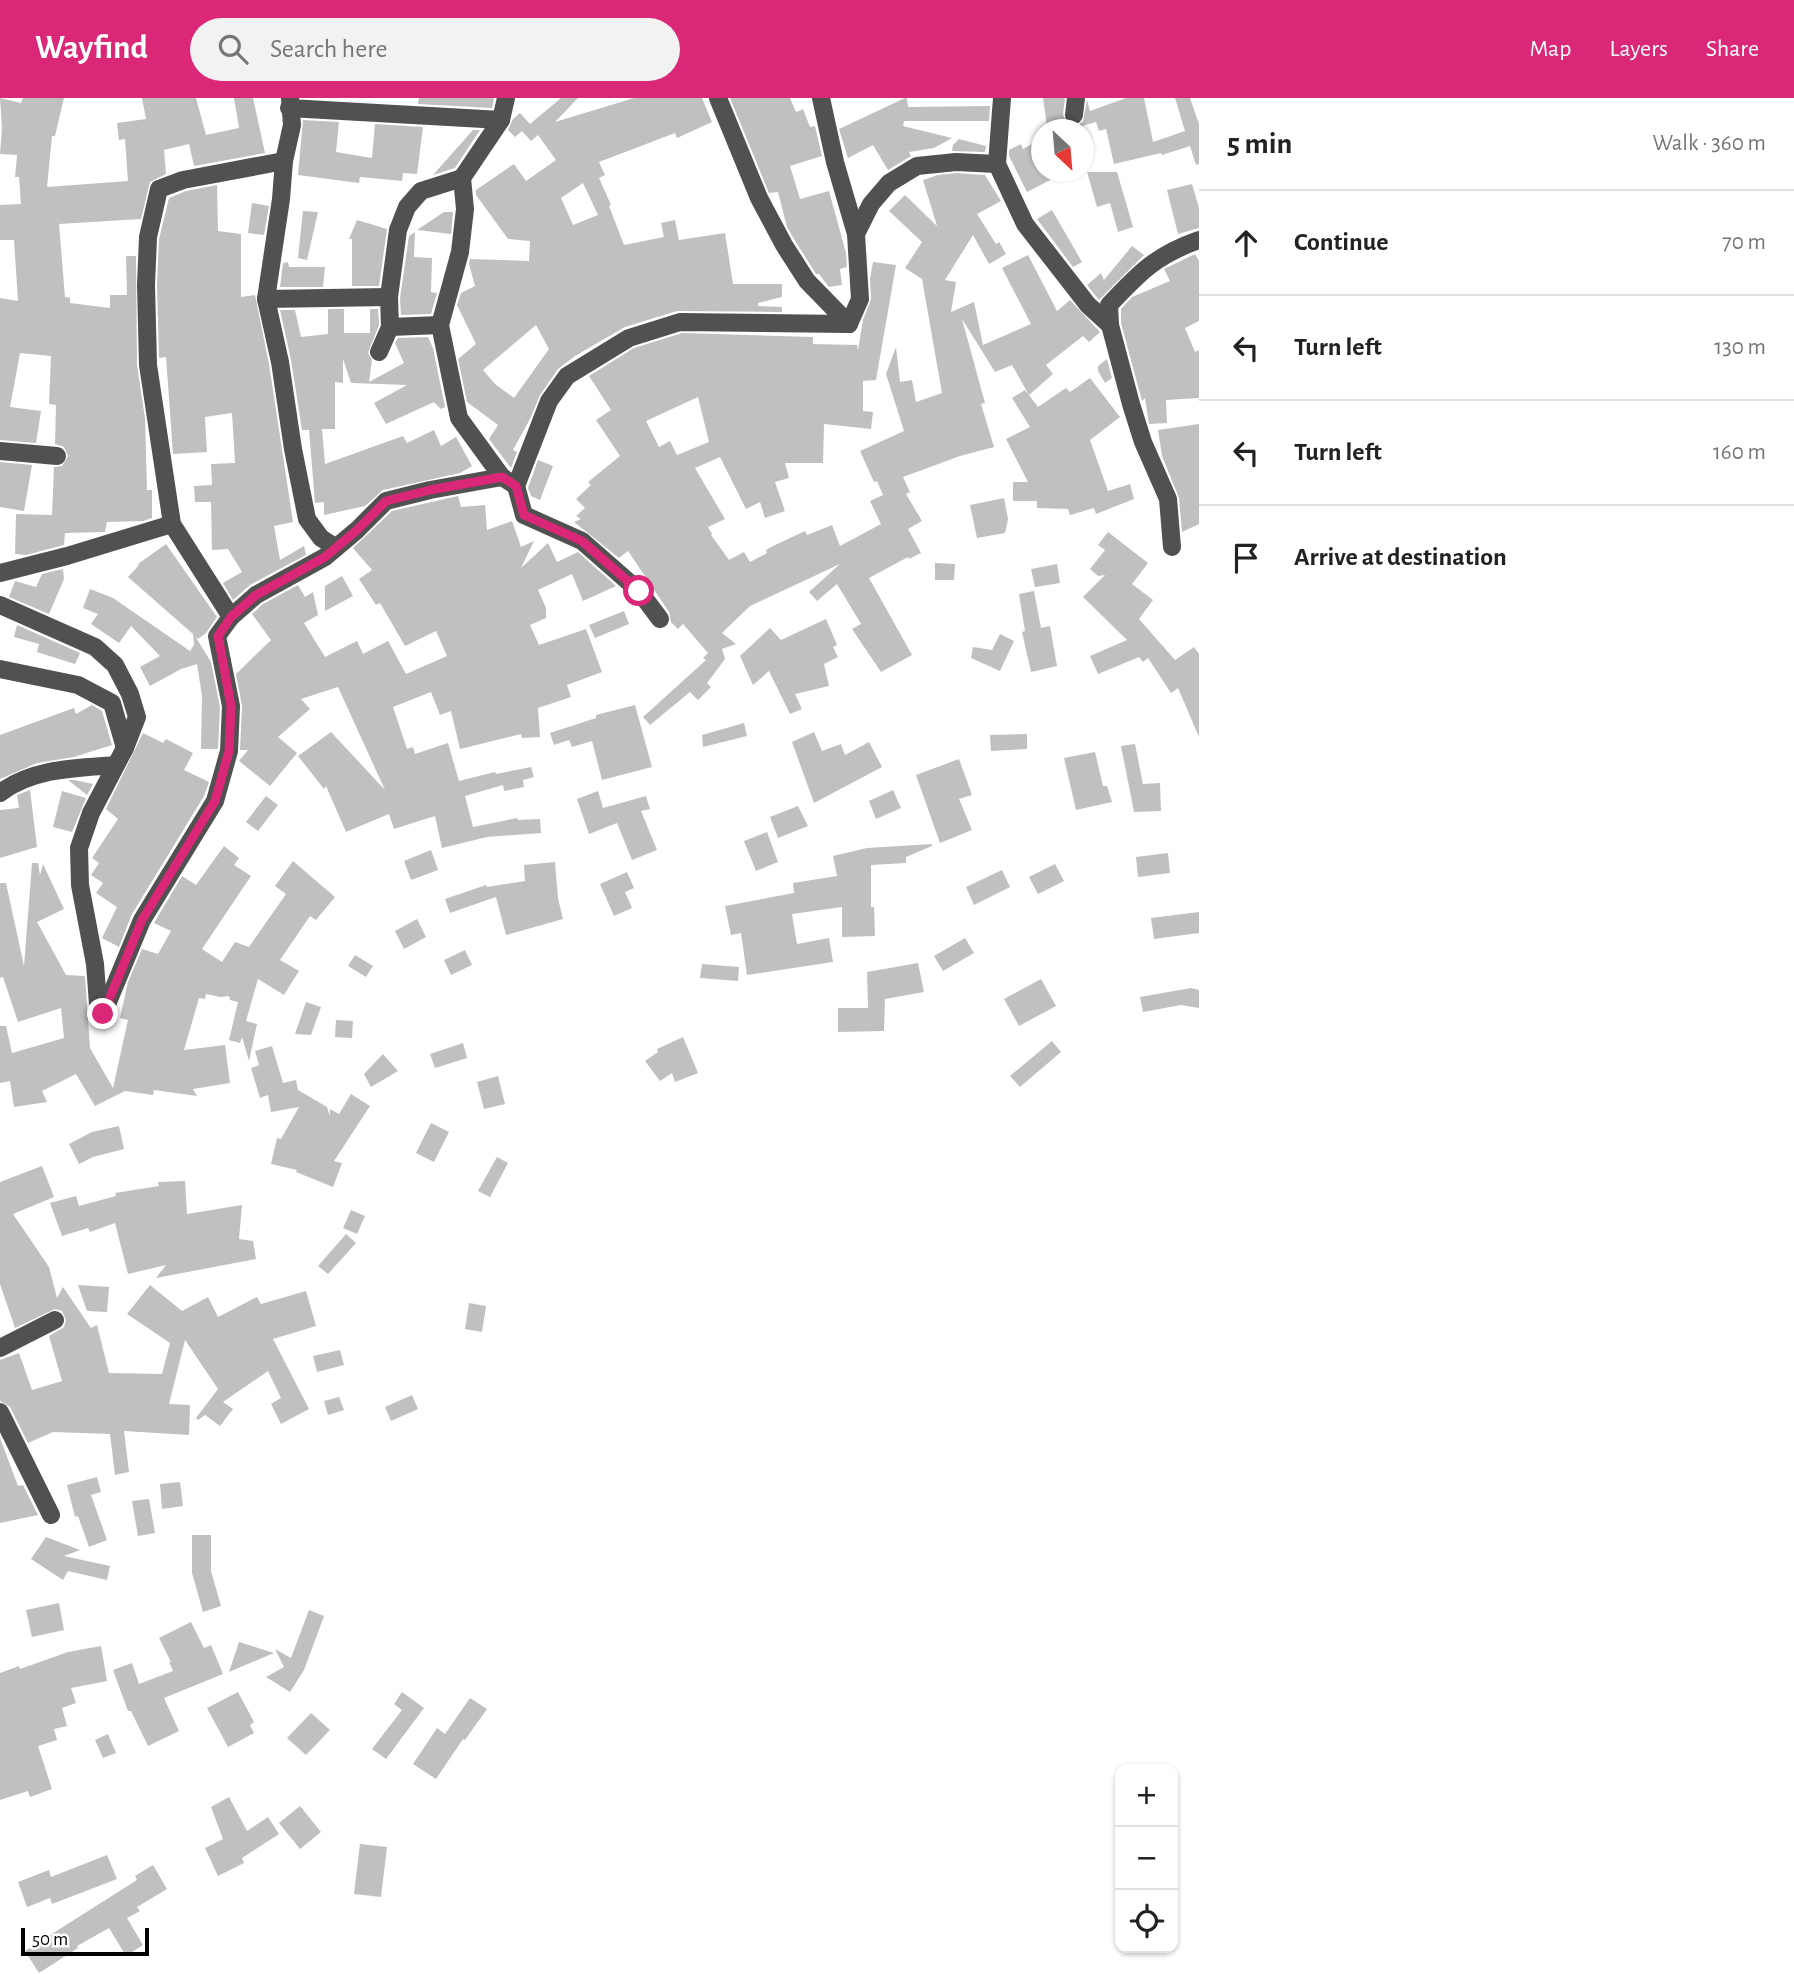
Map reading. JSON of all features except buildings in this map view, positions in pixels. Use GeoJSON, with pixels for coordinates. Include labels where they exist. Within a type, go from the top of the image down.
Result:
{"type":"FeatureCollection","features":[{"type":"Feature","properties":{"kind":"street"},"geometry":{"type":"LineString","coordinates":[[379,352],[390,327],[389,297],[398,230],[407,207],[421,191],[462,178],[501,120],[506,98]]}},
{"type":"Feature","properties":{"kind":"street"},"geometry":{"type":"LineString","coordinates":[[718,98],[759,198],[784,245],[807,281],[849,324]]}},
{"type":"Feature","properties":{"kind":"street"},"geometry":{"type":"LineString","coordinates":[[821,98],[835,162],[856,234],[860,299],[849,324]]}},
{"type":"Feature","properties":{"kind":"street"},"geometry":{"type":"LineString","coordinates":[[1002,98],[997,164],[1025,224],[1088,305],[1110,325]]}},
{"type":"Feature","properties":{"kind":"street"},"geometry":{"type":"LineString","coordinates":[[335,547],[321,537],[307,519],[280,362],[266,299],[284,161],[292,125],[290,103],[501,120]]}},
{"type":"Feature","properties":{"kind":"street"},"geometry":{"type":"LineString","coordinates":[[231,617],[172,524],[148,365],[148,236],[159,189],[183,180],[284,161]]}},
{"type":"Feature","properties":{"kind":"street"},"geometry":{"type":"LineString","coordinates":[[856,234],[871,204],[889,183],[917,166],[956,162],[997,164]]}},
{"type":"Feature","properties":{"kind":"street"},"geometry":{"type":"LineString","coordinates":[[462,178],[465,209],[460,251],[440,325],[459,418],[509,481],[524,515],[582,541],[639,591],[660,619]]}},
{"type":"Feature","properties":{"kind":"street"},"geometry":{"type":"LineString","coordinates":[[1172,547],[1168,499],[1139,430],[1110,325],[1109,305],[1139,275],[1172,249],[1199,240]]}},
{"type":"Feature","properties":{"kind":"street"},"geometry":{"type":"LineString","coordinates":[[266,299],[389,297]]}},
{"type":"Feature","properties":{"kind":"street"},"geometry":{"type":"LineString","coordinates":[[509,481],[549,401],[567,376],[629,338],[680,322],[849,324]]}},
{"type":"Feature","properties":{"kind":"street"},"geometry":{"type":"LineString","coordinates":[[390,327],[440,325]]}},
{"type":"Feature","properties":{"kind":"street"},"geometry":{"type":"LineString","coordinates":[[0,451],[57,456]]}},
{"type":"Feature","properties":{"kind":"street"},"geometry":{"type":"LineString","coordinates":[[0,605],[95,647],[115,665],[130,694],[137,717],[125,748],[91,813],[79,848],[80,885],[95,964],[98,1004],[103,1014],[142,920],[215,801],[229,751],[231,706],[218,636],[231,617],[256,595],[325,557],[386,501],[430,490],[509,481]]}},
{"type":"Feature","properties":{"kind":"street"},"geometry":{"type":"LineString","coordinates":[[0,573],[172,524]]}},
{"type":"Feature","properties":{"kind":"street"},"geometry":{"type":"LineString","coordinates":[[0,669],[78,685],[112,703],[125,748]]}},
{"type":"Feature","properties":{"kind":"street"},"geometry":{"type":"LineString","coordinates":[[0,793],[37,775],[72,768],[116,765]]}},
{"type":"Feature","properties":{"kind":"street"},"geometry":{"type":"LineString","coordinates":[[0,1348],[55,1320]]}},
{"type":"Feature","properties":{"kind":"street"},"geometry":{"type":"LineString","coordinates":[[0,1412],[51,1515]]}},
{"type":"Feature","properties":{"kind":"route"},"geometry":{"type":"LineString","coordinates":[[103,1014],[142,920],[215,801],[229,751],[231,706],[218,636],[231,617],[256,595],[325,557],[386,501],[502,477],[516,486],[524,515],[582,541],[639,591]]}}]}
